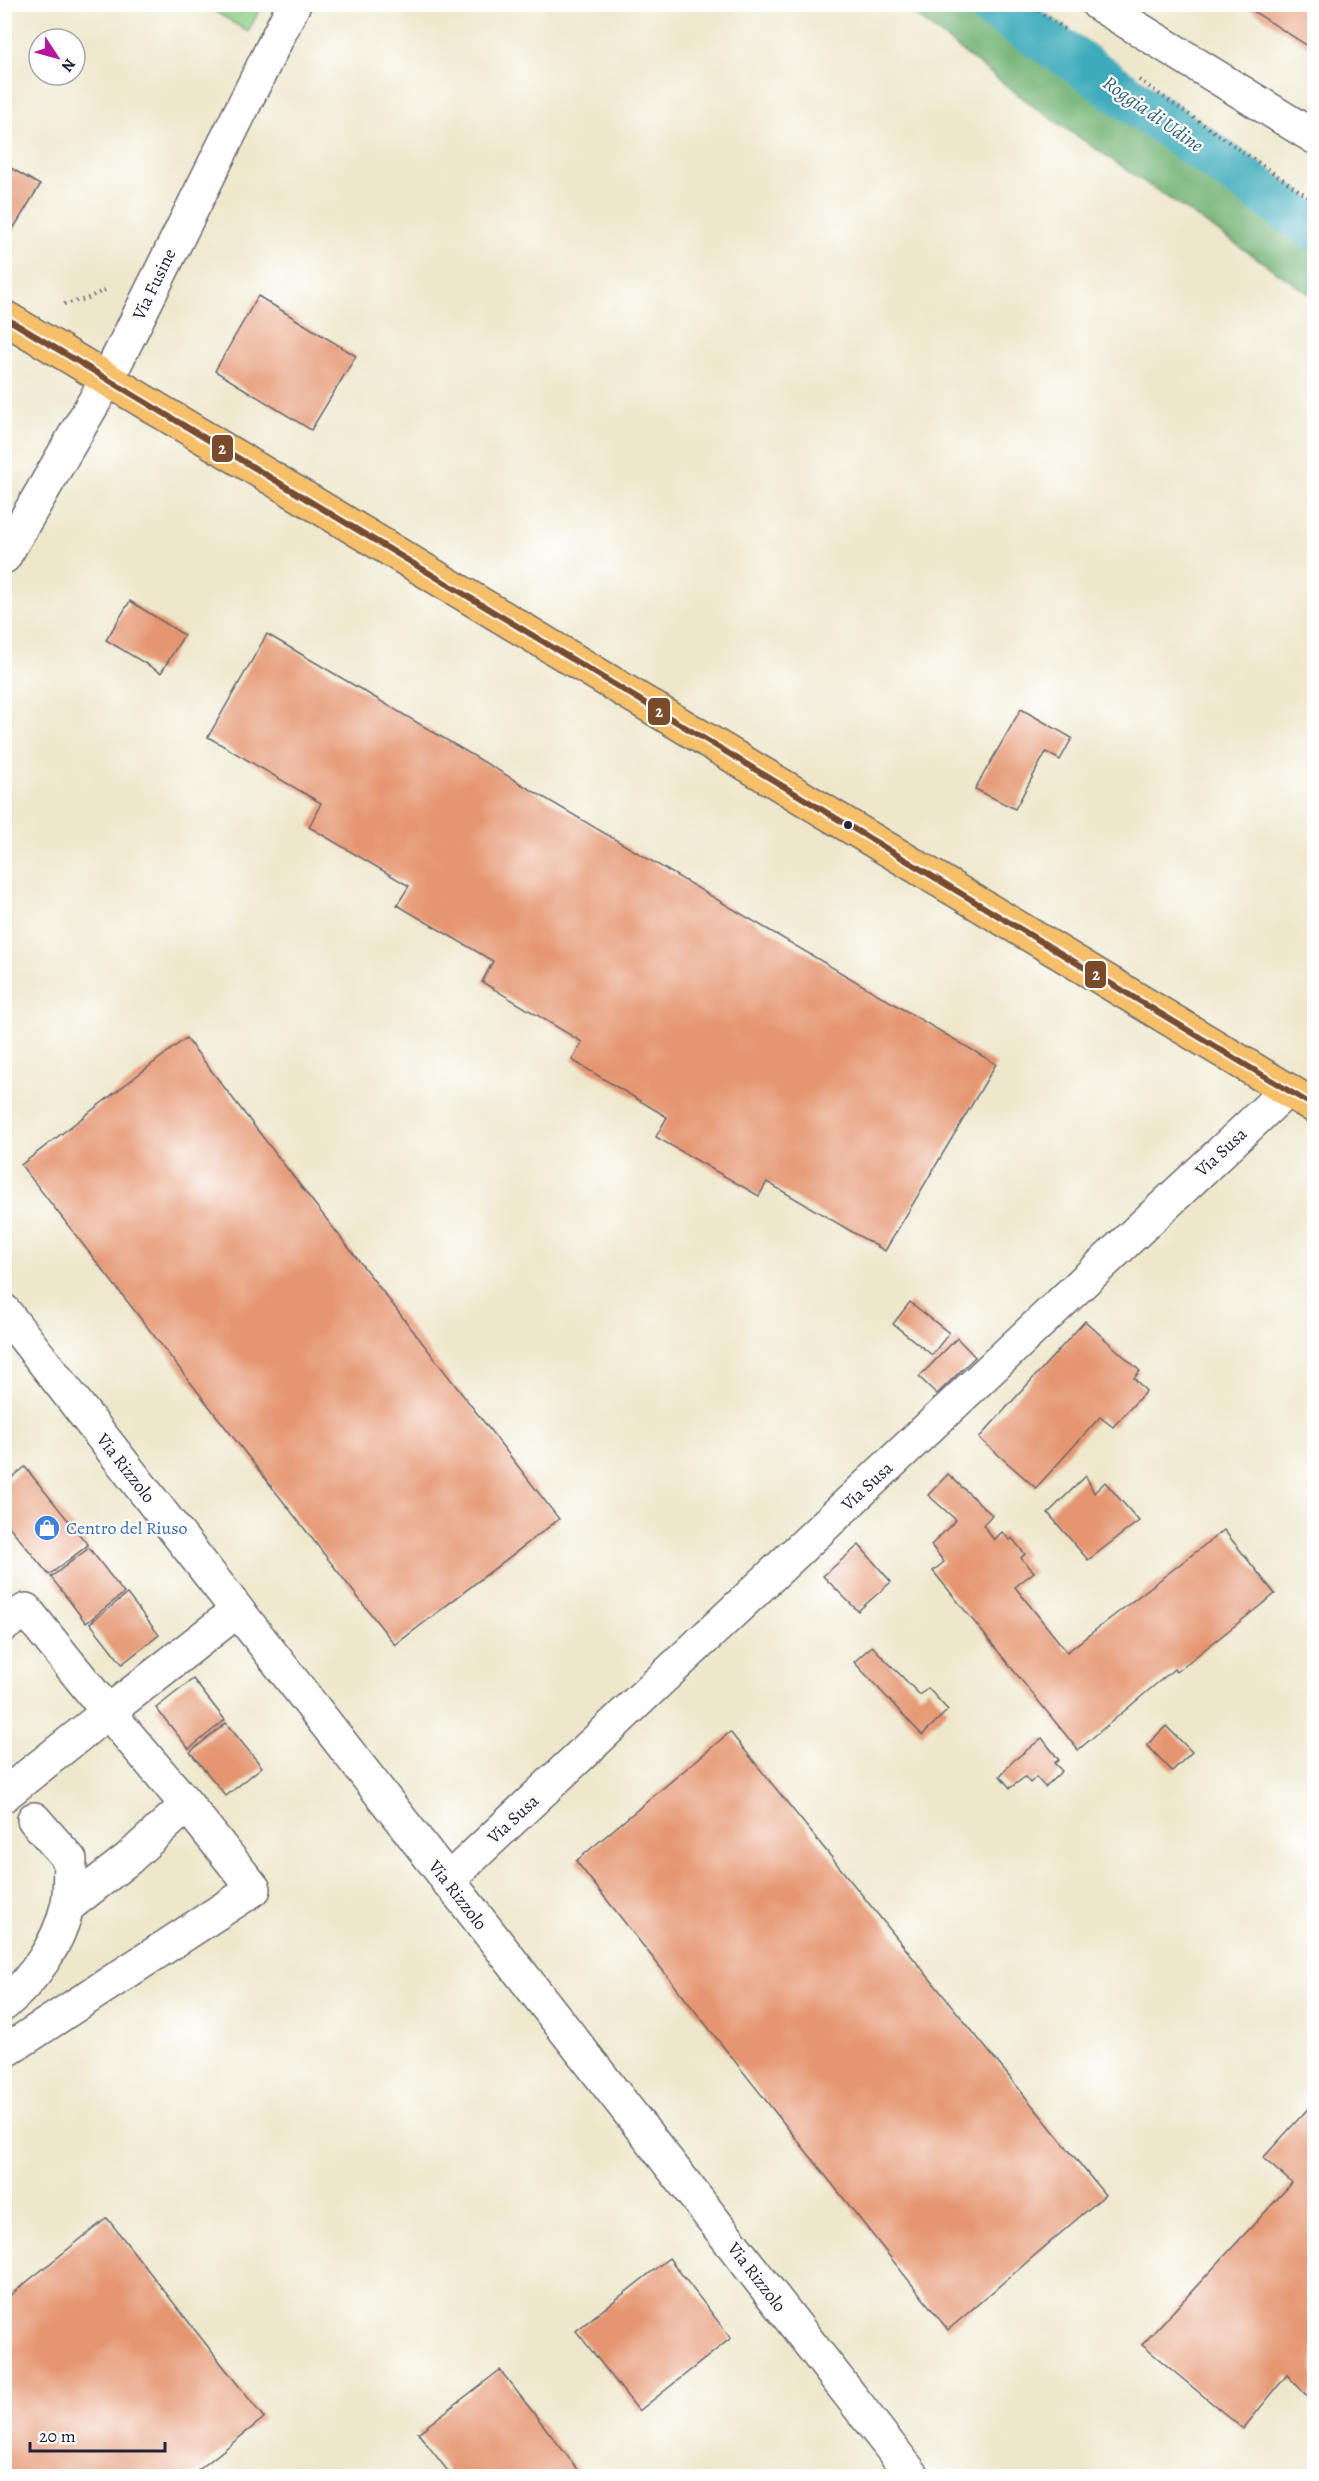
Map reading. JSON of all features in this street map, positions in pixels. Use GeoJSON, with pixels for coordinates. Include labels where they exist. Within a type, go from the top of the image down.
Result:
{"type":"FeatureCollection","features":[{"type":"Feature","properties":{"kind":"main road"},"geometry":{"type":"LineString","coordinates":[[4,317],[1301,1098]]}},
{"type":"Feature","properties":{"kind":"street","name":"Via Fusine"},"geometry":{"type":"LineString","coordinates":[[4,557],[108,378],[294,4]]}},
{"type":"Feature","properties":{"kind":"street"},"geometry":{"type":"LineString","coordinates":[[1098,4],[1314,136]]}},
{"type":"Feature","properties":{"kind":"street","name":"Via Susa"},"geometry":{"type":"LineString","coordinates":[[447,1881],[1301,1098]]}},
{"type":"Feature","properties":{"kind":"street","name":"Via Rizzolo"},"geometry":{"type":"LineString","coordinates":[[4,1311],[913,2476]]}},
{"type":"Feature","properties":{"kind":"street"},"geometry":{"type":"LineString","coordinates":[[4,1625],[26,1610],[254,1889],[4,2052]]}},
{"type":"Feature","properties":{"kind":"street"},"geometry":{"type":"LineString","coordinates":[[4,1794],[237,1611]]}},
{"type":"Feature","properties":{"kind":"street"},"geometry":{"type":"LineString","coordinates":[[68,1906],[128,1859],[187,1805]]}},
{"type":"Feature","properties":{"kind":"street"},"geometry":{"type":"LineString","coordinates":[[4,2004],[30,1981],[48,1954],[68,1906],[70,1860],[34,1819]]}},
{"type":"Feature","properties":{"kind":"path"},"geometry":{"type":"LineString","coordinates":[[1029,4],[1069,32]]}},
{"type":"Feature","properties":{"kind":"path"},"geometry":{"type":"LineString","coordinates":[[1138,79],[1314,201]]}},
{"type":"Feature","properties":{"kind":"path"},"geometry":{"type":"LineString","coordinates":[[61,304],[87,299],[112,284]]}},
{"type":"Feature","properties":{"kind":"green space"},"geometry":{"type":"Polygon","coordinates":[[[205,5],[262,5],[248,32],[205,5]]]}},
{"type":"Feature","properties":{"kind":"green space"},"geometry":{"type":"Polygon","coordinates":[[[902,5],[1009,5],[1314,213],[1314,297],[1037,109],[902,5]]]}},
{"type":"Feature","properties":{"kind":"building"},"geometry":{"type":"Polygon","coordinates":[[[1242,4],[1314,4],[1314,50],[1242,4]]]}},
{"type":"Feature","properties":{"kind":"building"},"geometry":{"type":"Polygon","coordinates":[[[4,164],[40,185],[4,244],[4,164]]]}},
{"type":"Feature","properties":{"kind":"building"},"geometry":{"type":"Polygon","coordinates":[[[258,296],[356,356],[311,430],[215,371],[258,296]]]}},
{"type":"Feature","properties":{"kind":"building"},"geometry":{"type":"Polygon","coordinates":[[[130,601],[184,635],[161,673],[106,640],[130,601]]]}},
{"type":"Feature","properties":{"kind":"building"},"geometry":{"type":"Polygon","coordinates":[[[267,634],[996,1064],[885,1251],[767,1182],[759,1196],[656,1137],[667,1117],[572,1060],[582,1042],[482,982],[493,961],[397,905],[409,886],[309,827],[321,803],[208,737],[267,634]]]}},
{"type":"Feature","properties":{"kind":"building"},"geometry":{"type":"Polygon","coordinates":[[[1021,709],[1072,738],[1060,760],[1046,752],[1015,809],[975,789],[1021,709]]]}},
{"type":"Feature","properties":{"kind":"building"},"geometry":{"type":"Polygon","coordinates":[[[186,1038],[559,1519],[395,1645],[21,1165],[186,1038]]]}},
{"type":"Feature","properties":{"kind":"building"},"geometry":{"type":"Polygon","coordinates":[[[910,1302],[949,1333],[932,1355],[893,1324],[910,1302]]]}},
{"type":"Feature","properties":{"kind":"building"},"geometry":{"type":"Polygon","coordinates":[[[1085,1321],[1140,1371],[1134,1378],[1146,1391],[1113,1427],[1100,1417],[1036,1488],[979,1438],[1085,1321]]]}},
{"type":"Feature","properties":{"kind":"building"},"geometry":{"type":"Polygon","coordinates":[[[957,1338],[975,1357],[937,1394],[919,1377],[957,1338]]]}},
{"type":"Feature","properties":{"kind":"building"},"geometry":{"type":"Polygon","coordinates":[[[25,1467],[88,1545],[49,1575],[4,1520],[4,1484],[25,1467]]]}},
{"type":"Feature","properties":{"kind":"building"},"geometry":{"type":"Polygon","coordinates":[[[948,1474],[992,1515],[983,1525],[994,1540],[1002,1532],[1010,1540],[1012,1538],[1025,1554],[1021,1558],[1034,1572],[1015,1587],[1067,1652],[1224,1530],[1275,1594],[1176,1672],[1174,1669],[1078,1750],[933,1571],[944,1562],[931,1545],[956,1520],[928,1495],[948,1474]]]}},
{"type":"Feature","properties":{"kind":"building"},"geometry":{"type":"Polygon","coordinates":[[[1086,1476],[1094,1493],[1105,1482],[1139,1521],[1088,1560],[1048,1513],[1086,1476]]]}},
{"type":"Feature","properties":{"kind":"building"},"geometry":{"type":"Polygon","coordinates":[[[859,1545],[891,1582],[858,1611],[823,1576],[859,1545]]]}},
{"type":"Feature","properties":{"kind":"building"},"geometry":{"type":"Polygon","coordinates":[[[89,1548],[124,1593],[86,1623],[51,1577],[89,1548]]]}},
{"type":"Feature","properties":{"kind":"building"},"geometry":{"type":"Polygon","coordinates":[[[127,1594],[159,1635],[122,1664],[90,1623],[127,1594]]]}},
{"type":"Feature","properties":{"kind":"building"},"geometry":{"type":"Polygon","coordinates":[[[872,1646],[920,1695],[928,1688],[948,1710],[922,1735],[854,1662],[872,1646]]]}},
{"type":"Feature","properties":{"kind":"building"},"geometry":{"type":"Polygon","coordinates":[[[193,1679],[225,1720],[189,1749],[156,1708],[193,1679]]]}},
{"type":"Feature","properties":{"kind":"building"},"geometry":{"type":"Polygon","coordinates":[[[226,1723],[262,1767],[226,1796],[190,1752],[226,1723]]]}},
{"type":"Feature","properties":{"kind":"building"},"geometry":{"type":"Polygon","coordinates":[[[1166,1726],[1192,1752],[1172,1771],[1147,1745],[1166,1726]]]}},
{"type":"Feature","properties":{"kind":"building"},"geometry":{"type":"Polygon","coordinates":[[[730,1732],[1105,2195],[948,2330],[576,1861],[730,1732]]]}},
{"type":"Feature","properties":{"kind":"building"},"geometry":{"type":"Polygon","coordinates":[[[1042,1738],[1059,1760],[1054,1763],[1062,1771],[1045,1787],[1036,1777],[1030,1783],[1025,1777],[1010,1788],[1000,1776],[1012,1762],[1042,1738]]]}},
{"type":"Feature","properties":{"kind":"building"},"geometry":{"type":"Polygon","coordinates":[[[1314,2102],[1314,2390],[1309,2398],[1287,2375],[1243,2429],[1142,2345],[1292,2183],[1263,2158],[1314,2102]]]}},
{"type":"Feature","properties":{"kind":"building"},"geometry":{"type":"Polygon","coordinates":[[[107,2218],[264,2418],[191,2476],[4,2476],[4,2300],[107,2218]]]}},
{"type":"Feature","properties":{"kind":"building"},"geometry":{"type":"Polygon","coordinates":[[[669,2258],[731,2338],[639,2411],[576,2331],[669,2258]]]}},
{"type":"Feature","properties":{"kind":"building"},"geometry":{"type":"Polygon","coordinates":[[[500,2370],[583,2476],[449,2476],[451,2475],[418,2433],[500,2370]]]}},
{"type":"Feature","properties":{"kind":"waterway","name":"Roggia di Udine"},"geometry":{"type":"LineString","coordinates":[[989,4],[1071,57],[1314,228]]}},
{"type":"Feature","properties":{"kind":"transit line","name":"2"},"geometry":{"type":"LineString","coordinates":[[4,317],[1314,1106]]}},
{"type":"Feature","properties":{"kind":"place","name":"Centro del Riuso"},"geometry":{"type":"Point","coordinates":[47,1528]}}]}
